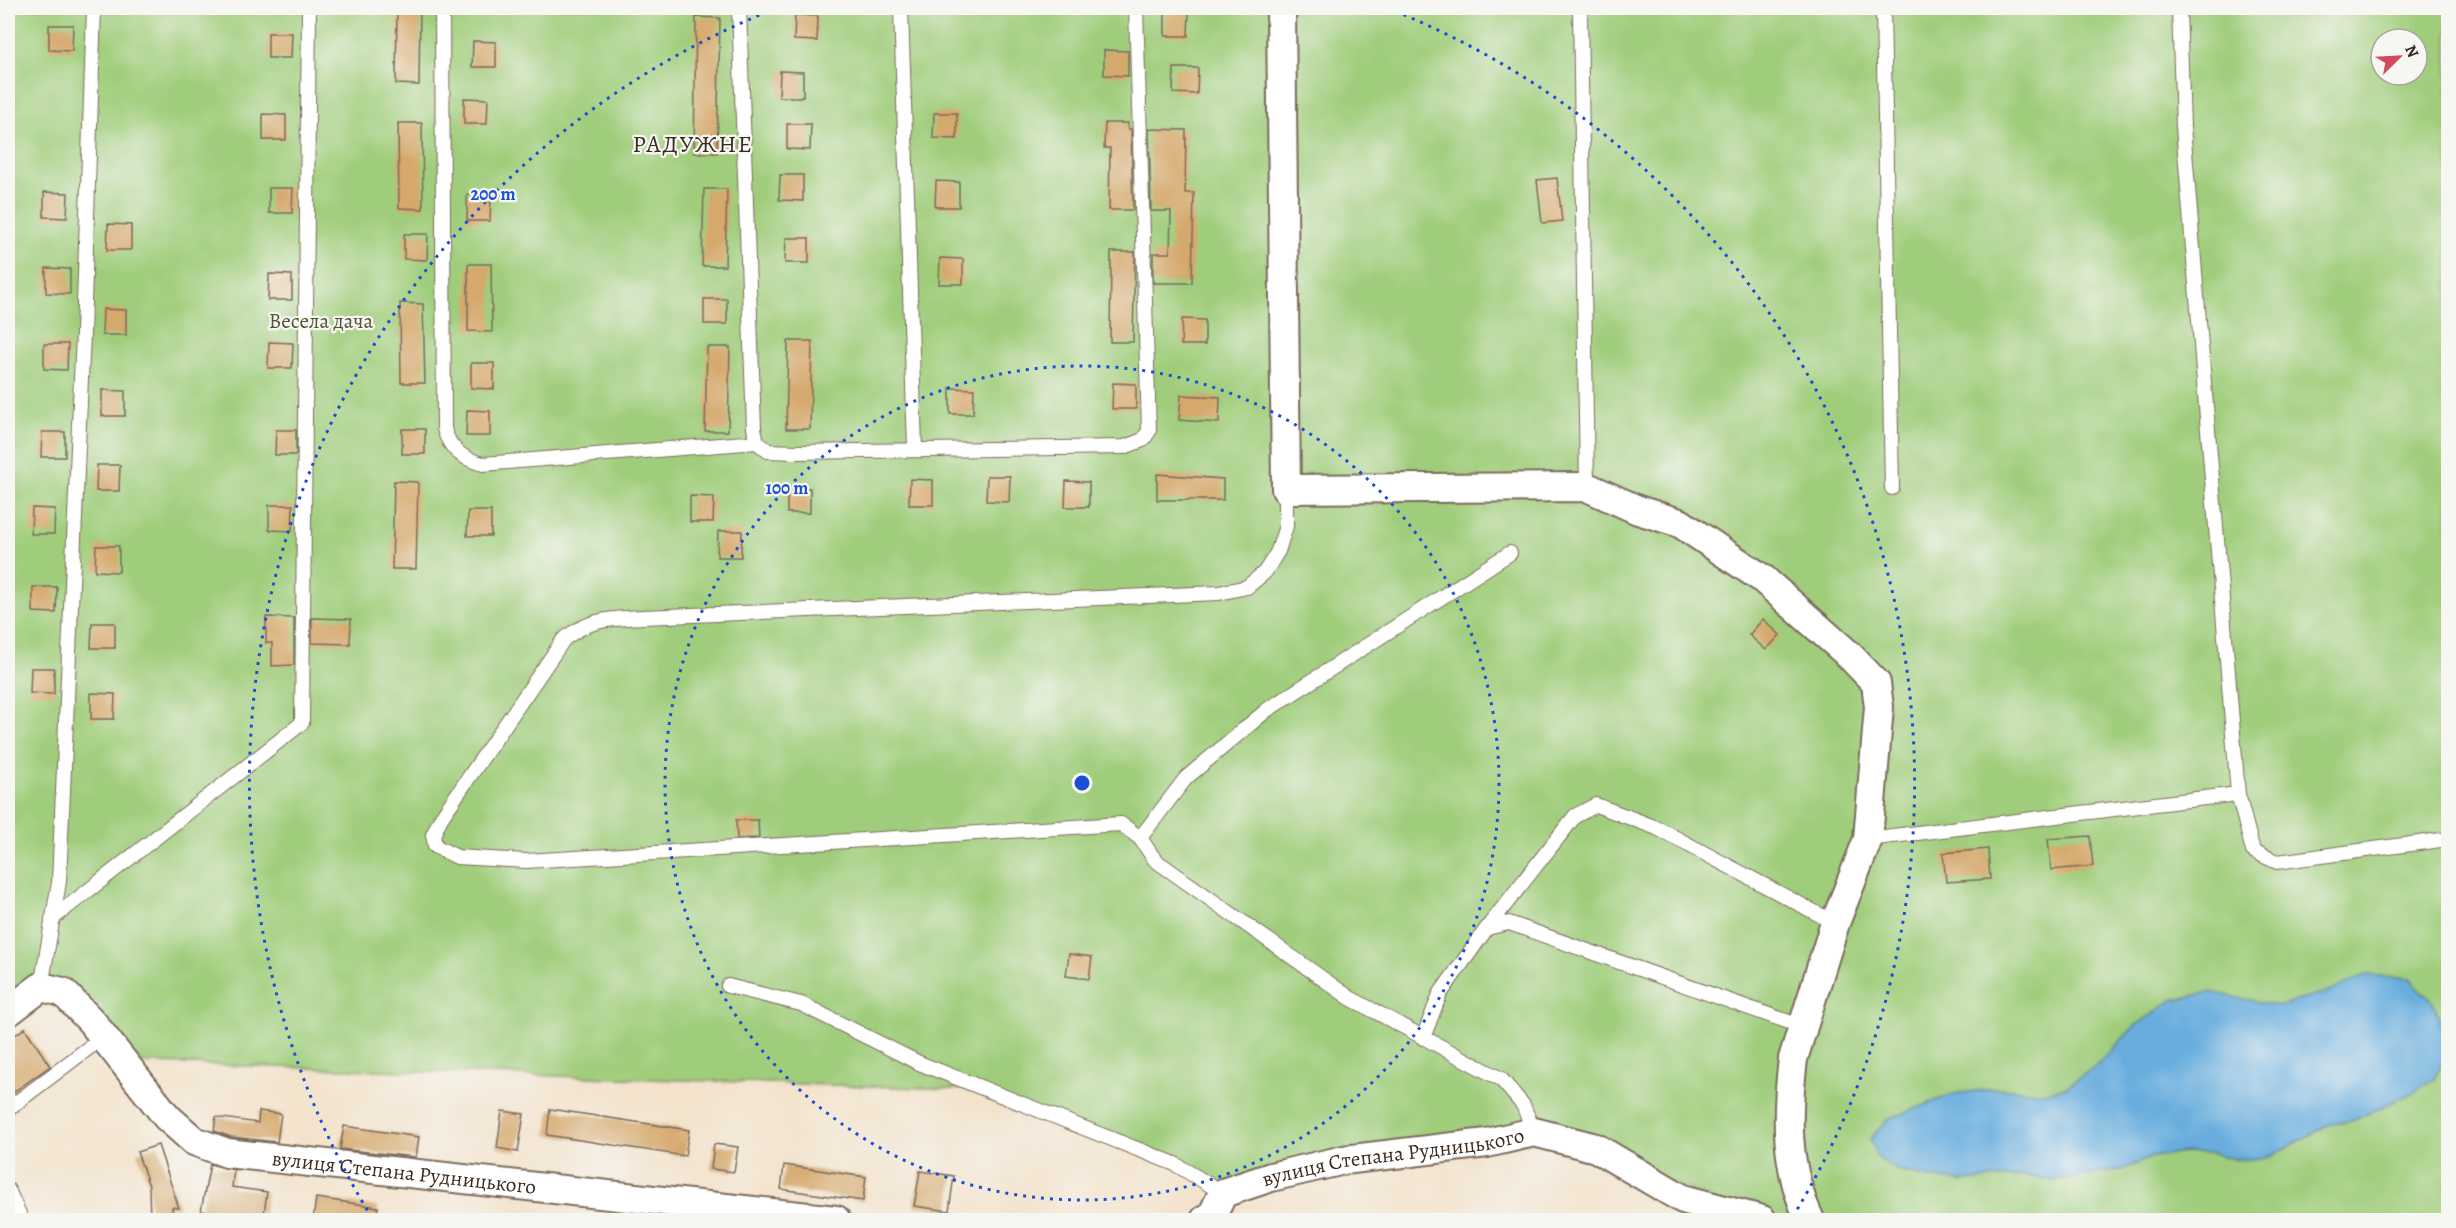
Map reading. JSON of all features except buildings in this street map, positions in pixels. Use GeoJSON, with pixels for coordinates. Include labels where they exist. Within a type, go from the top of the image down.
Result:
{"type":"FeatureCollection","features":[{"type":"Feature","properties":{"kind":"street"},"geometry":{"type":"LineString","coordinates":[[1281,8],[1286,489],[1587,488],[1638,510],[1680,523],[1763,579],[1849,655],[1876,683],[1879,707],[1868,839],[1835,923],[1793,1059],[1787,1111],[1791,1158],[1802,1203],[1810,1221]]}},
{"type":"Feature","properties":{"kind":"street"},"geometry":{"type":"LineString","coordinates":[[8,1012],[41,987]]}},
{"type":"Feature","properties":{"kind":"street","name":"вулиця Степана Рудницького"},"geometry":{"type":"LineString","coordinates":[[41,987],[63,992],[103,1037],[167,1117],[194,1141],[227,1153],[836,1221]]}},
{"type":"Feature","properties":{"kind":"street","name":"вулиця Степана Рудницького"},"geometry":{"type":"LineString","coordinates":[[1223,1193],[1271,1177],[1344,1160],[1487,1143],[1534,1132],[1596,1148],[1683,1199],[1762,1221]]}},
{"type":"Feature","properties":{"kind":"street"},"geometry":{"type":"LineString","coordinates":[[1205,1221],[1212,1216],[1223,1193]]}},
{"type":"Feature","properties":{"kind":"lane"},"geometry":{"type":"LineString","coordinates":[[41,987],[59,882],[83,333],[94,8]]}},
{"type":"Feature","properties":{"kind":"lane"},"geometry":{"type":"LineString","coordinates":[[52,919],[302,723],[309,8]]}},
{"type":"Feature","properties":{"kind":"lane"},"geometry":{"type":"LineString","coordinates":[[442,8],[444,429],[450,444],[464,458],[483,464],[757,442],[768,451],[1124,447],[1143,440],[1149,431],[1136,8]]}},
{"type":"Feature","properties":{"kind":"lane"},"geometry":{"type":"LineString","coordinates":[[739,8],[757,442]]}},
{"type":"Feature","properties":{"kind":"lane"},"geometry":{"type":"LineString","coordinates":[[901,8],[915,448]]}},
{"type":"Feature","properties":{"kind":"lane"},"geometry":{"type":"LineString","coordinates":[[1581,8],[1587,488]]}},
{"type":"Feature","properties":{"kind":"lane"},"geometry":{"type":"LineString","coordinates":[[1883,8],[1892,488]]}},
{"type":"Feature","properties":{"kind":"lane"},"geometry":{"type":"LineString","coordinates":[[2179,8],[2183,127],[2238,794],[2253,851],[2277,862],[2448,839]]}},
{"type":"Feature","properties":{"kind":"lane"},"geometry":{"type":"LineString","coordinates":[[1286,489],[1286,526],[1278,551],[1265,572],[1246,587],[1219,593],[603,619],[582,625],[564,639],[441,818],[433,835],[435,846],[457,857],[526,861],[1121,824],[1140,838],[1155,860],[1252,926],[1350,998],[1501,1079],[1523,1105],[1534,1132]]}},
{"type":"Feature","properties":{"kind":"lane"},"geometry":{"type":"LineString","coordinates":[[1140,838],[1185,778],[1267,710],[1510,553]]}},
{"type":"Feature","properties":{"kind":"lane"},"geometry":{"type":"LineString","coordinates":[[1868,839],[2238,794]]}},
{"type":"Feature","properties":{"kind":"lane"},"geometry":{"type":"LineString","coordinates":[[1424,1038],[1440,994],[1487,928],[1575,816],[1596,805],[1657,828],[1835,923]]}},
{"type":"Feature","properties":{"kind":"lane"},"geometry":{"type":"LineString","coordinates":[[1487,928],[1509,923],[1527,928],[1803,1027]]}},
{"type":"Feature","properties":{"kind":"lane"},"geometry":{"type":"LineString","coordinates":[[728,986],[801,1004],[919,1063],[1174,1164],[1223,1193]]}},
{"type":"Feature","properties":{"kind":"lane"},"geometry":{"type":"LineString","coordinates":[[8,1109],[103,1037]]}},
{"type":"Feature","properties":{"kind":"lane"},"geometry":{"type":"LineString","coordinates":[[8,1190],[22,1221]]}},
{"type":"Feature","properties":{"kind":"green space","name":"Весела дача"},"geometry":{"type":"Polygon","coordinates":[[[8,8],[2448,8],[2448,1048],[2435,1005],[2319,995],[2277,1006],[2249,1000],[2135,1026],[2096,1066],[2066,1087],[2043,1093],[2000,1088],[1953,1094],[1887,1120],[1929,1178],[1962,1181],[2024,1176],[2056,1181],[2124,1169],[2152,1157],[2183,1152],[2210,1153],[2239,1160],[2270,1157],[2327,1125],[2354,1120],[2435,1077],[2448,1053],[2448,1220],[1762,1220],[1559,1137],[1223,1193],[1174,1164],[985,1090],[123,1062],[63,992],[8,1012],[8,8]]]}},
{"type":"Feature","properties":{"kind":"water"},"geometry":{"type":"Polygon","coordinates":[[[2366,975],[2410,978],[2435,1005],[2448,1053],[2435,1077],[2416,1091],[2354,1120],[2327,1125],[2270,1157],[2239,1160],[2210,1153],[2183,1152],[2152,1157],[2124,1169],[2056,1181],[2024,1176],[1962,1181],[1929,1178],[1899,1171],[1878,1158],[1870,1139],[1887,1120],[1953,1094],[2000,1088],[2043,1093],[2066,1087],[2096,1066],[2135,1026],[2173,1000],[2211,992],[2277,1006],[2319,995],[2366,975]]]}},
{"type":"Feature","properties":{"kind":"district","name":"РАДУЖНЕ"},"geometry":{"type":"Point","coordinates":[693,144]}}]}
